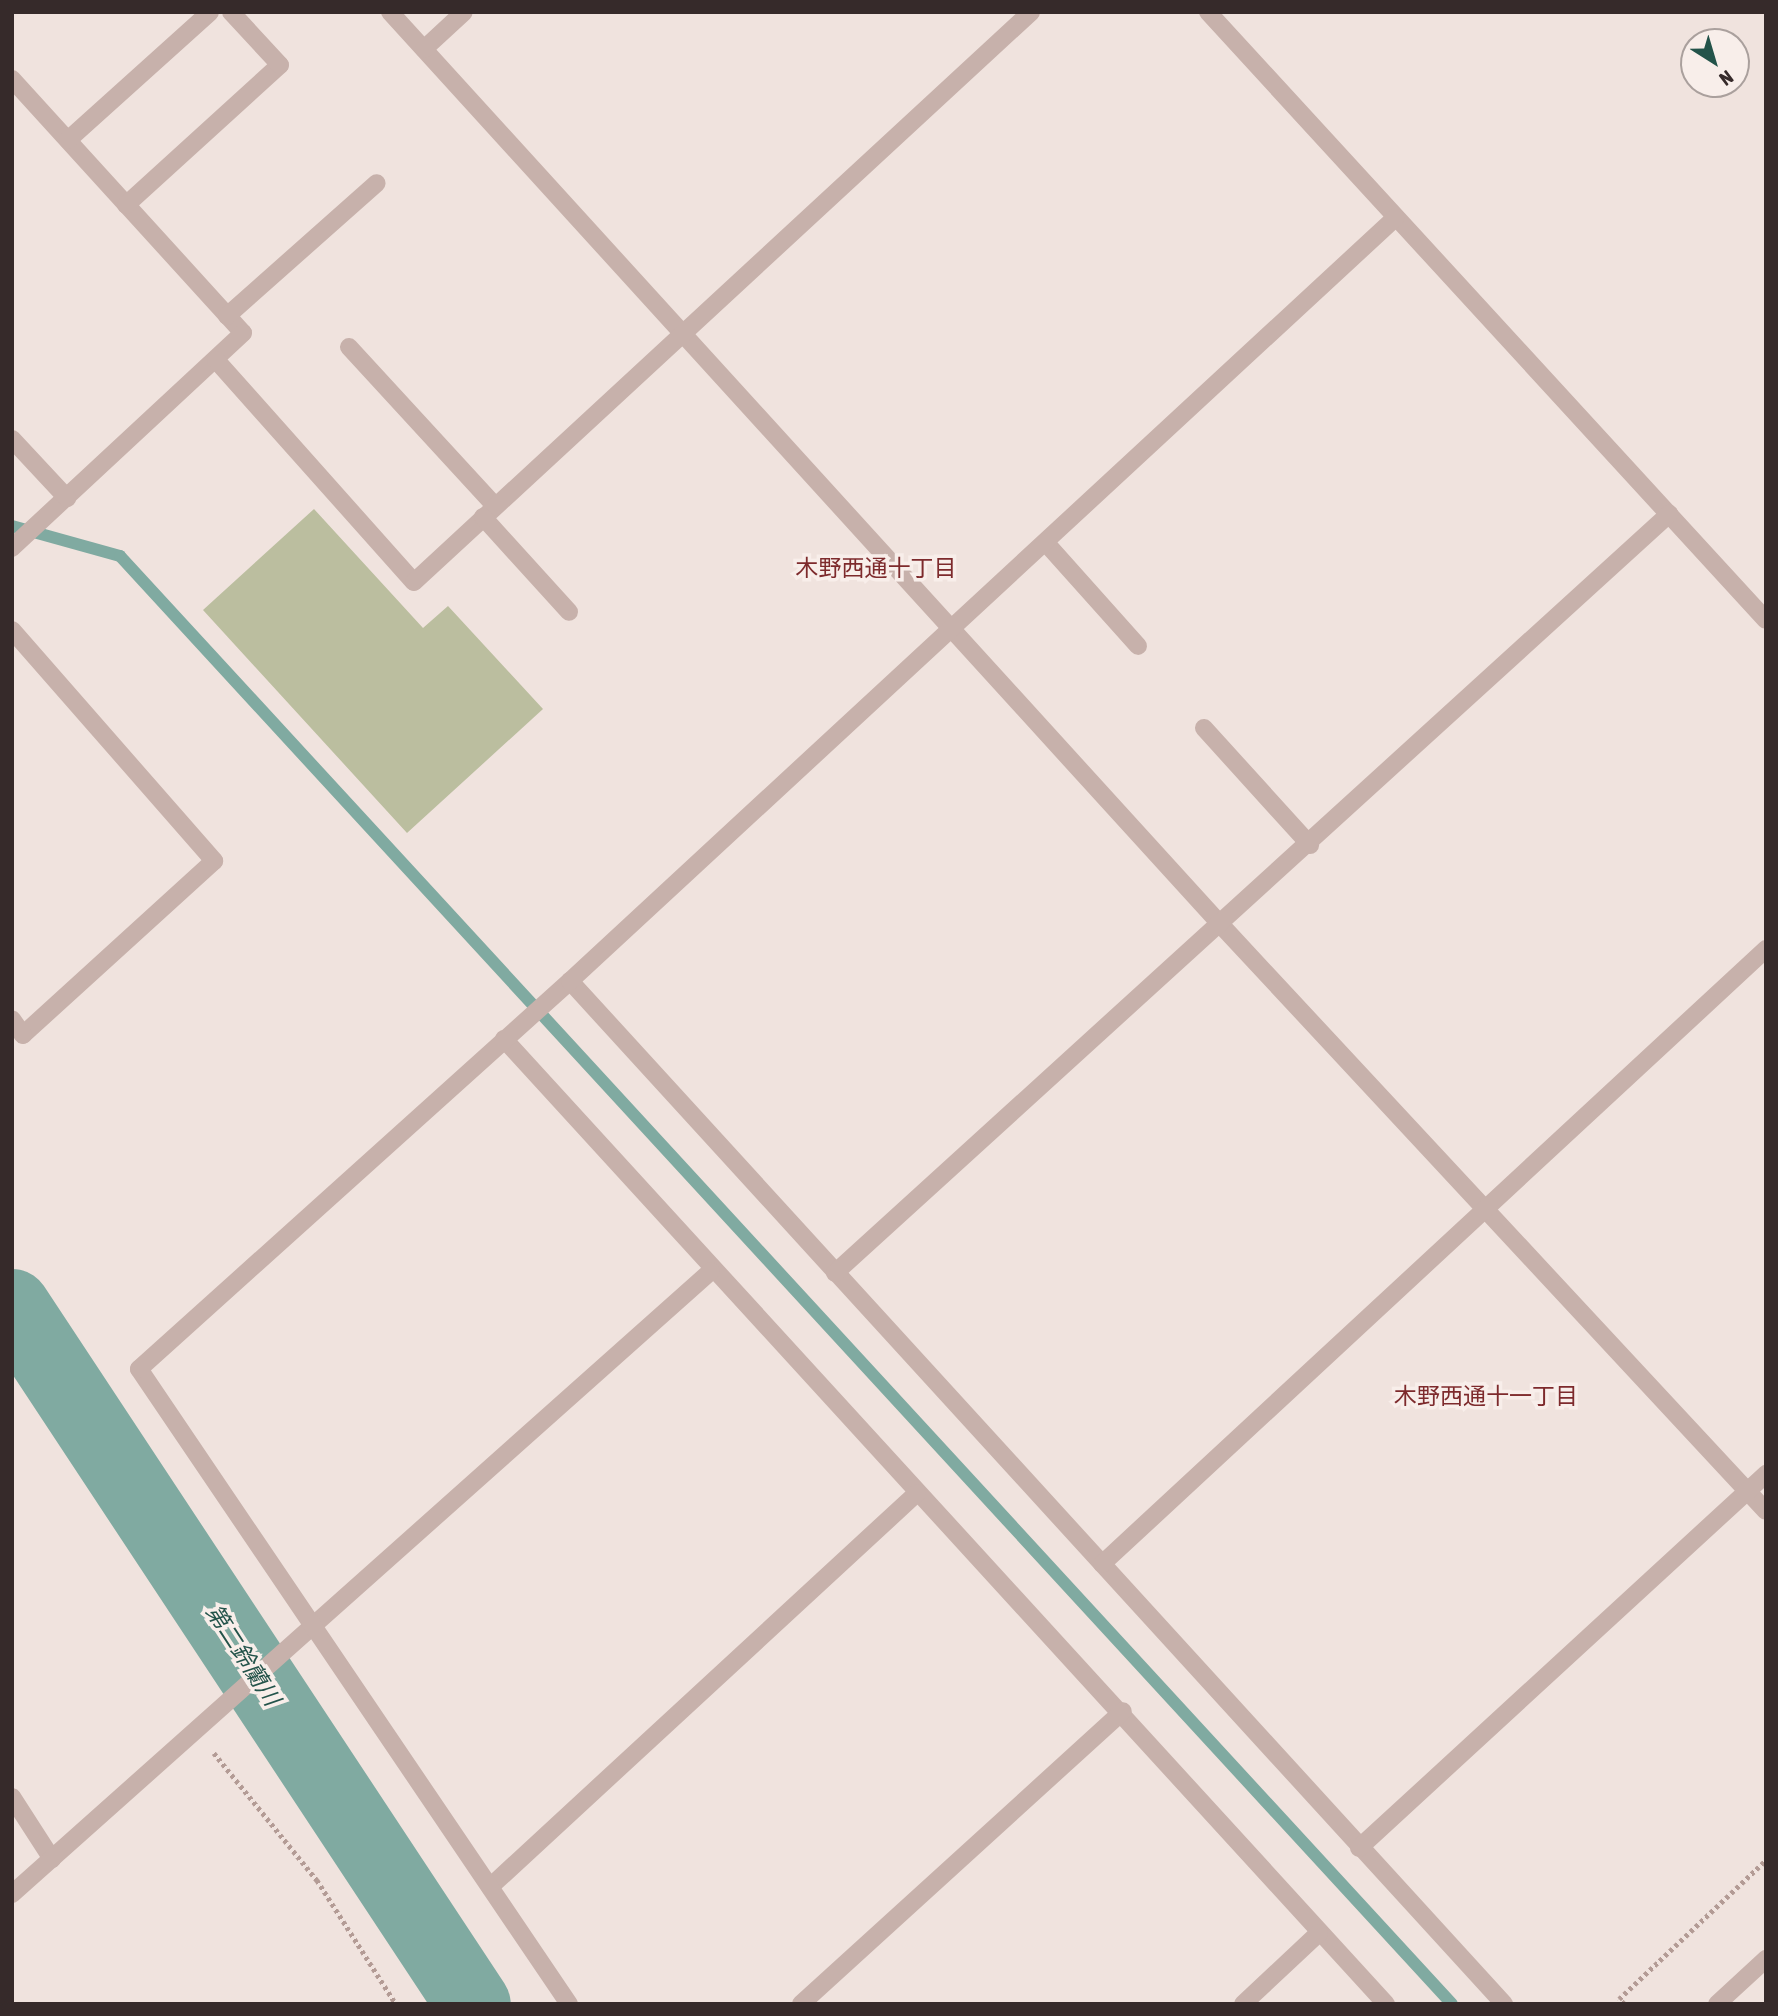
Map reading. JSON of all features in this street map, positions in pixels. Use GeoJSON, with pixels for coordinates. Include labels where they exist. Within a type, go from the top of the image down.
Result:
{"type":"FeatureCollection","features":[{"type":"Feature","properties":{"kind":"street"},"geometry":{"type":"LineString","coordinates":[[68,140],[210,12]]}},
{"type":"Feature","properties":{"kind":"street"},"geometry":{"type":"LineString","coordinates":[[126,205],[280,65],[231,12]]}},
{"type":"Feature","properties":{"kind":"street"},"geometry":{"type":"LineString","coordinates":[[390,12],[1221,925],[1766,1511]]}},
{"type":"Feature","properties":{"kind":"street"},"geometry":{"type":"LineString","coordinates":[[424,49],[464,12]]}},
{"type":"Feature","properties":{"kind":"street"},"geometry":{"type":"LineString","coordinates":[[216,360],[414,582],[682,331],[1031,12]]}},
{"type":"Feature","properties":{"kind":"street"},"geometry":{"type":"LineString","coordinates":[[1208,12],[1766,620]]}},
{"type":"Feature","properties":{"kind":"street"},"geometry":{"type":"LineString","coordinates":[[12,79],[243,333],[12,548]]}},
{"type":"Feature","properties":{"kind":"street"},"geometry":{"type":"LineString","coordinates":[[228,316],[377,183]]}},
{"type":"Feature","properties":{"kind":"street"},"geometry":{"type":"LineString","coordinates":[[569,2004],[139,1369],[570,981],[1395,218]]}},
{"type":"Feature","properties":{"kind":"street"},"geometry":{"type":"LineString","coordinates":[[349,347],[489,511],[569,612]]}},
{"type":"Feature","properties":{"kind":"street"},"geometry":{"type":"LineString","coordinates":[[12,439],[67,498]]}},
{"type":"Feature","properties":{"kind":"street"},"geometry":{"type":"LineString","coordinates":[[835,1273],[1310,845],[1669,514]]}},
{"type":"Feature","properties":{"kind":"street"},"geometry":{"type":"LineString","coordinates":[[1046,543],[1138,646]]}},
{"type":"Feature","properties":{"kind":"street"},"geometry":{"type":"LineString","coordinates":[[12,630],[214,861],[23,1035],[12,1019]]}},
{"type":"Feature","properties":{"kind":"street"},"geometry":{"type":"LineString","coordinates":[[1204,728],[1310,845]]}},
{"type":"Feature","properties":{"kind":"street"},"geometry":{"type":"LineString","coordinates":[[1102,1564],[1766,949]]}},
{"type":"Feature","properties":{"kind":"street"},"geometry":{"type":"LineString","coordinates":[[570,981],[1504,2004]]}},
{"type":"Feature","properties":{"kind":"street"},"geometry":{"type":"LineString","coordinates":[[504,1039],[711,1271],[1123,1711],[1319,1933],[1386,2004]]}},
{"type":"Feature","properties":{"kind":"street"},"geometry":{"type":"LineString","coordinates":[[12,1894],[711,1271]]}},
{"type":"Feature","properties":{"kind":"street"},"geometry":{"type":"LineString","coordinates":[[1359,1848],[1766,1474]]}},
{"type":"Feature","properties":{"kind":"street"},"geometry":{"type":"LineString","coordinates":[[490,1887],[917,1493]]}},
{"type":"Feature","properties":{"kind":"street"},"geometry":{"type":"LineString","coordinates":[[801,2004],[1123,1711]]}},
{"type":"Feature","properties":{"kind":"street"},"geometry":{"type":"LineString","coordinates":[[12,1797],[52,1859]]}},
{"type":"Feature","properties":{"kind":"street"},"geometry":{"type":"LineString","coordinates":[[1243,2004],[1319,1933]]}},
{"type":"Feature","properties":{"kind":"street"},"geometry":{"type":"LineString","coordinates":[[1717,2004],[1766,1959]]}},
{"type":"Feature","properties":{"kind":"path"},"geometry":{"type":"LineString","coordinates":[[196,1731],[317,1880],[396,2004]]}},
{"type":"Feature","properties":{"kind":"path"},"geometry":{"type":"LineString","coordinates":[[1624,2004],[1619,1999],[1766,1860]]}},
{"type":"Feature","properties":{"kind":"green space"},"geometry":{"type":"Polygon","coordinates":[[[314,509],[423,628],[448,606],[543,709],[407,833],[203,610],[314,509]]]}},
{"type":"Feature","properties":{"kind":"waterway"},"geometry":{"type":"LineString","coordinates":[[12,526],[120,556],[1452,2004]]}},
{"type":"Feature","properties":{"kind":"waterway","name":"第二鈴蘭川"},"geometry":{"type":"LineString","coordinates":[[12,1306],[473,2004]]}},
{"type":"Feature","properties":{"kind":"district","name":"木野西通十丁目"},"geometry":{"type":"Point","coordinates":[876,568]}},
{"type":"Feature","properties":{"kind":"district","name":"木野西通十一丁目"},"geometry":{"type":"Point","coordinates":[1486,1396]}}]}
